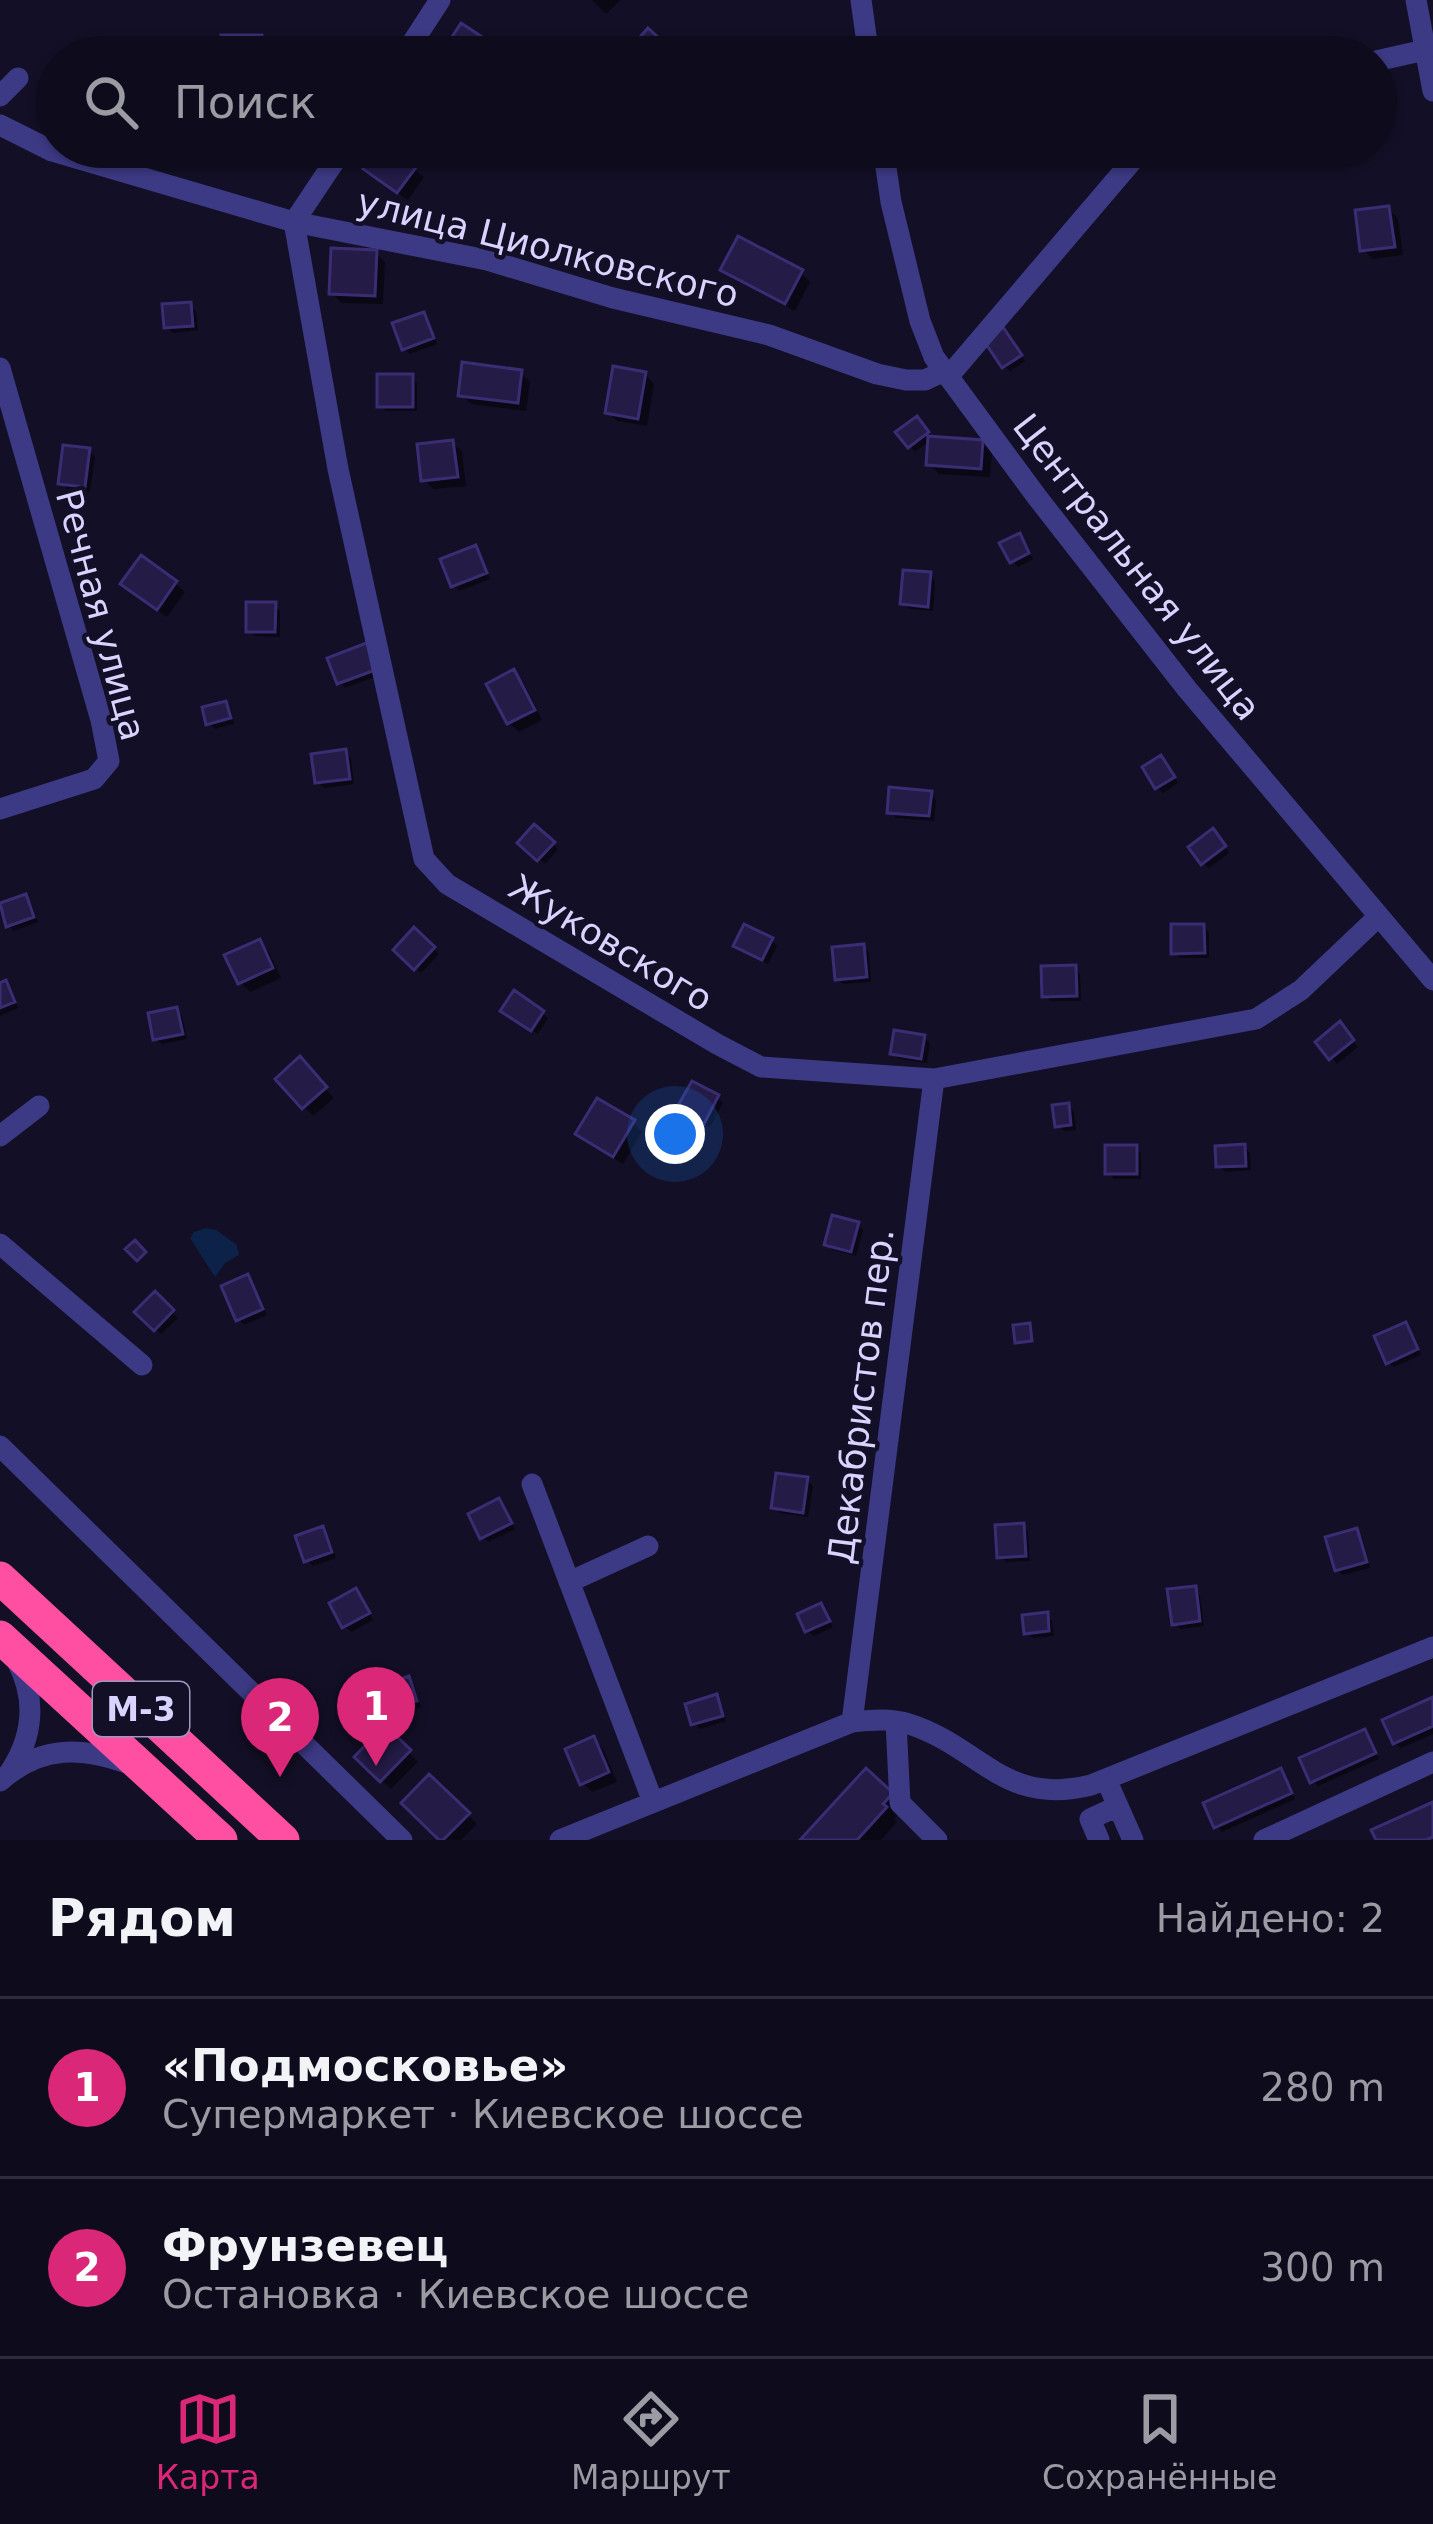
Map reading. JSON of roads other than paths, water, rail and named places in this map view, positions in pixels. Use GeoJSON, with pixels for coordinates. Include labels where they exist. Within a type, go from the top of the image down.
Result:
{"type":"FeatureCollection","features":[{"type":"Feature","properties":{"kind":"highway","name":"М-3"},"geometry":{"type":"LineString","coordinates":[[0,1578],[283,1840]]}},
{"type":"Feature","properties":{"kind":"highway","name":"М-3"},"geometry":{"type":"LineString","coordinates":[[3,1640],[221,1840]]}},
{"type":"Feature","properties":{"kind":"street"},"geometry":{"type":"LineString","coordinates":[[417,36],[440,0]]}},
{"type":"Feature","properties":{"kind":"street"},"geometry":{"type":"LineString","coordinates":[[861,0],[866,36]]}},
{"type":"Feature","properties":{"kind":"street"},"geometry":{"type":"LineString","coordinates":[[1416,0],[1433,92]]}},
{"type":"Feature","properties":{"kind":"street"},"geometry":{"type":"LineString","coordinates":[[1397,57],[1425,50]]}},
{"type":"Feature","properties":{"kind":"street"},"geometry":{"type":"LineString","coordinates":[[0,96],[18,78]]}},
{"type":"Feature","properties":{"kind":"street","name":"улица Циолковского"},"geometry":{"type":"LineString","coordinates":[[0,124],[36,143]]}},
{"type":"Feature","properties":{"kind":"street","name":"улица Циолковского"},"geometry":{"type":"LineString","coordinates":[[110,168],[294,222],[487,260],[613,298],[769,335],[878,374],[906,380],[946,374]]}},
{"type":"Feature","properties":{"kind":"street"},"geometry":{"type":"LineString","coordinates":[[294,222],[330,168]]}},
{"type":"Feature","properties":{"kind":"street","name":"Центральная улица"},"geometry":{"type":"LineString","coordinates":[[886,168],[920,321],[946,374],[1187,688],[1433,980]]}},
{"type":"Feature","properties":{"kind":"street"},"geometry":{"type":"LineString","coordinates":[[946,374],[1126,168]]}},
{"type":"Feature","properties":{"kind":"street","name":"Жуковского"},"geometry":{"type":"LineString","coordinates":[[294,222],[338,469],[424,859],[447,884],[761,1067],[934,1079],[1256,1019],[1301,990],[1379,916]]}},
{"type":"Feature","properties":{"kind":"street","name":"Речная улица"},"geometry":{"type":"LineString","coordinates":[[0,368],[109,761],[94,779],[0,809]]}},
{"type":"Feature","properties":{"kind":"street","name":"Декабристов пер."},"geometry":{"type":"LineString","coordinates":[[852,1722],[934,1079]]}},
{"type":"Feature","properties":{"kind":"street"},"geometry":{"type":"LineString","coordinates":[[0,1136],[39,1106]]}},
{"type":"Feature","properties":{"kind":"street"},"geometry":{"type":"LineString","coordinates":[[0,1244],[142,1365]]}},
{"type":"Feature","properties":{"kind":"street"},"geometry":{"type":"LineString","coordinates":[[0,1446],[402,1840]]}},
{"type":"Feature","properties":{"kind":"street"},"geometry":{"type":"LineString","coordinates":[[532,1484],[653,1802]]}},
{"type":"Feature","properties":{"kind":"street"},"geometry":{"type":"LineString","coordinates":[[569,1582],[648,1546]]}},
{"type":"Feature","properties":{"kind":"street"},"geometry":{"type":"LineString","coordinates":[[3,1640],[24,1675],[31,1702],[28,1739],[5,1776]]}},
{"type":"Feature","properties":{"kind":"street"},"geometry":{"type":"LineString","coordinates":[[560,1840],[852,1722],[913,1725],[1025,1787],[1059,1792],[1106,1779],[1433,1647]]}},
{"type":"Feature","properties":{"kind":"street"},"geometry":{"type":"LineString","coordinates":[[896,1722],[900,1803],[937,1840]]}},
{"type":"Feature","properties":{"kind":"street"},"geometry":{"type":"LineString","coordinates":[[5,1776],[40,1757],[76,1750],[143,1769]]}},
{"type":"Feature","properties":{"kind":"street"},"geometry":{"type":"LineString","coordinates":[[1264,1840],[1433,1762]]}},
{"type":"Feature","properties":{"kind":"street"},"geometry":{"type":"LineString","coordinates":[[1106,1779],[1132,1840]]}},
{"type":"Feature","properties":{"kind":"street"},"geometry":{"type":"LineString","coordinates":[[1099,1840],[1090,1819],[1118,1806]]}},
{"type":"Feature","properties":{"kind":"water"},"geometry":{"type":"Polygon","coordinates":[[[206,1228],[236,1244],[239,1255],[215,1277],[190,1238],[206,1228]]]}},
{"type":"Feature","properties":{"kind":"place","name":"«Подмосковье»"},"geometry":{"type":"Point","coordinates":[376,1766]}},
{"type":"Feature","properties":{"kind":"place","name":"Фрунзевец"},"geometry":{"type":"Point","coordinates":[280,1777]}}]}
